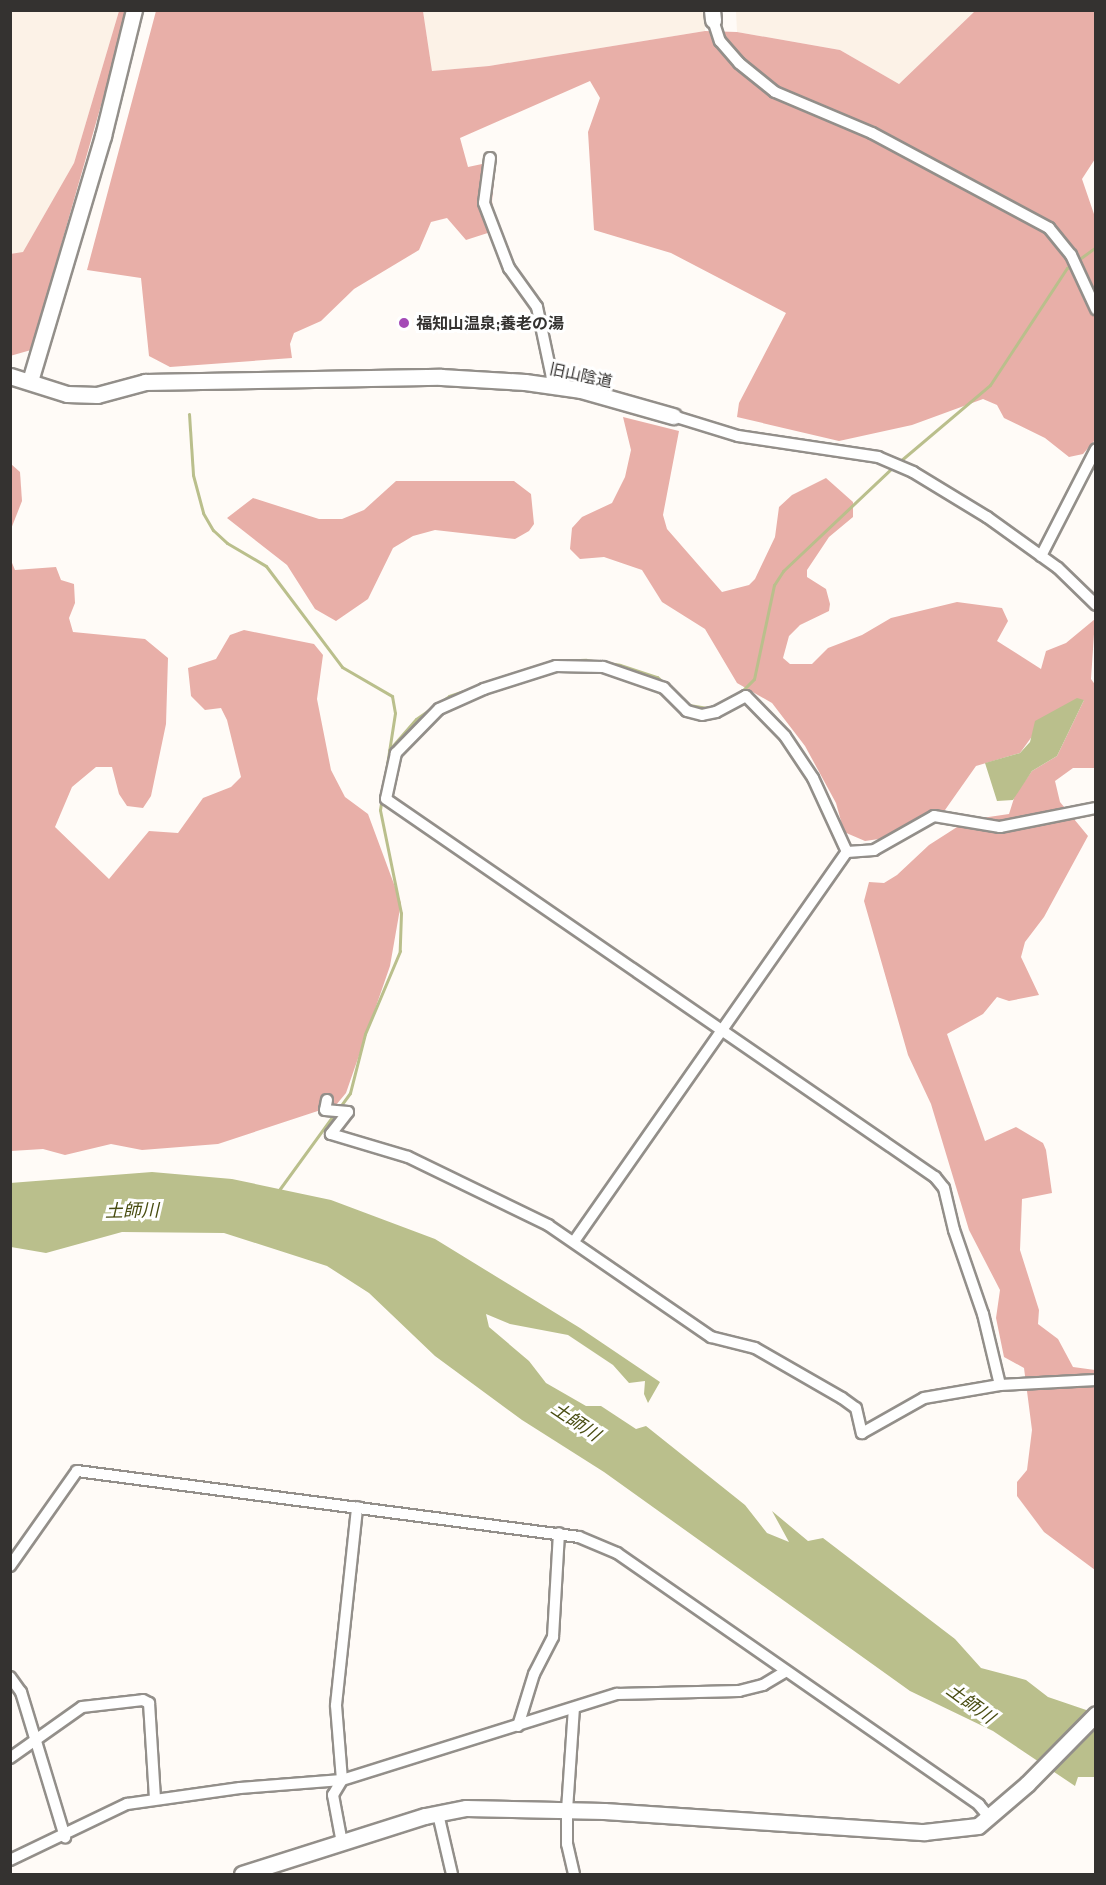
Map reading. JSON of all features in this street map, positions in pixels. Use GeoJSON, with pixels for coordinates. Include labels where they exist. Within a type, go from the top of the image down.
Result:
{"type":"FeatureCollection","features":[{"type":"Feature","properties":{"kind":"street"},"geometry":{"type":"LineString","coordinates":[[30,381],[103,136],[134,10]]}},
{"type":"Feature","properties":{"kind":"street"},"geometry":{"type":"LineString","coordinates":[[712,15],[720,41],[739,63],[775,92],[872,133],[1048,228],[1071,255],[1095,309]]}},
{"type":"Feature","properties":{"kind":"street"},"geometry":{"type":"LineString","coordinates":[[490,158],[484,203],[509,268],[537,308],[554,387]]}},
{"type":"Feature","properties":{"kind":"street","name":"旧山陰道"},"geometry":{"type":"LineString","coordinates":[[10,376],[67,394],[97,395],[145,382],[345,378],[441,377],[554,387],[673,416],[738,436],[878,457],[913,472],[1041,556],[1095,605]]}},
{"type":"Feature","properties":{"kind":"street"},"geometry":{"type":"LineString","coordinates":[[1041,556],[1095,449]]}},
{"type":"Feature","properties":{"kind":"street"},"geometry":{"type":"LineString","coordinates":[[847,852],[813,778],[785,736],[746,696],[716,712],[702,715],[687,711],[664,688],[620,670],[581,664],[556,666],[484,689],[439,709],[396,753],[386,799],[935,1177],[944,1188],[954,1230],[983,1314],[1000,1385]]}},
{"type":"Feature","properties":{"kind":"street"},"geometry":{"type":"LineString","coordinates":[[847,852],[874,850],[934,816],[999,827],[1095,808]]}},
{"type":"Feature","properties":{"kind":"street"},"geometry":{"type":"LineString","coordinates":[[575,1240],[847,852]]}},
{"type":"Feature","properties":{"kind":"street"},"geometry":{"type":"LineString","coordinates":[[327,1100],[325,1110],[348,1112],[331,1134],[362,1141],[451,1175],[575,1240],[711,1337],[754,1348],[842,1398],[856,1408],[862,1433],[924,1398],[1000,1385],[1095,1380]]}},
{"type":"Feature","properties":{"kind":"street"},"geometry":{"type":"LineString","coordinates":[[10,1566],[77,1471],[579,1537],[617,1553],[979,1805],[990,1818]]}},
{"type":"Feature","properties":{"kind":"street"},"geometry":{"type":"LineString","coordinates":[[342,1843],[333,1794],[342,1780],[336,1705],[357,1507]]}},
{"type":"Feature","properties":{"kind":"street"},"geometry":{"type":"LineString","coordinates":[[518,1726],[534,1674],[553,1637],[559,1533]]}},
{"type":"Feature","properties":{"kind":"street"},"geometry":{"type":"LineString","coordinates":[[10,1860],[65,1837],[127,1804],[155,1799],[342,1780],[617,1694],[739,1691],[763,1685],[785,1672]]}},
{"type":"Feature","properties":{"kind":"street"},"geometry":{"type":"LineString","coordinates":[[10,1677],[21,1692],[65,1837]]}},
{"type":"Feature","properties":{"kind":"street"},"geometry":{"type":"LineString","coordinates":[[10,1758],[82,1707],[143,1700],[149,1703],[155,1799]]}},
{"type":"Feature","properties":{"kind":"street"},"geometry":{"type":"LineString","coordinates":[[574,1708],[567,1810],[567,1844],[574,1875]]}},
{"type":"Feature","properties":{"kind":"street"},"geometry":{"type":"LineString","coordinates":[[242,1875],[438,1814],[466,1808],[567,1810],[924,1832],[978,1826],[1027,1784],[1095,1714]]}},
{"type":"Feature","properties":{"kind":"street"},"geometry":{"type":"LineString","coordinates":[[438,1814],[452,1875]]}},
{"type":"Feature","properties":{"kind":"shaded area"},"geometry":{"type":"Polygon","coordinates":[[[11,11],[119,11],[74,163],[23,253],[11,254],[11,11]]]}},
{"type":"Feature","properties":{"kind":"shaded area"},"geometry":{"type":"Polygon","coordinates":[[[119,11],[128,11],[31,350],[10,356],[10,254],[23,252],[74,163],[119,11]]]}},
{"type":"Feature","properties":{"kind":"shaded area"},"geometry":{"type":"Polygon","coordinates":[[[156,11],[423,11],[432,71],[489,66],[705,31],[737,32],[840,50],[899,84],[975,11],[1095,11],[1095,159],[1082,179],[1095,217],[1095,440],[1083,454],[1069,457],[1045,438],[1004,418],[997,405],[983,399],[912,425],[839,441],[737,417],[739,403],[786,313],[671,253],[594,230],[588,132],[600,98],[590,81],[460,138],[468,167],[482,164],[495,171],[492,201],[497,230],[466,240],[447,218],[431,222],[419,250],[354,289],[321,321],[294,333],[290,344],[292,358],[170,367],[149,356],[141,278],[87,270],[156,11]]]}},
{"type":"Feature","properties":{"kind":"shaded area"},"geometry":{"type":"Polygon","coordinates":[[[423,11],[705,11],[705,31],[489,66],[432,71],[423,11]]]}},
{"type":"Feature","properties":{"kind":"shaded area"},"geometry":{"type":"Polygon","coordinates":[[[736,11],[975,11],[899,84],[840,50],[737,32],[736,11]]]}},
{"type":"Feature","properties":{"kind":"shaded area"},"geometry":{"type":"Polygon","coordinates":[[[623,417],[679,431],[663,515],[667,529],[722,592],[749,585],[755,579],[775,537],[779,507],[792,495],[826,478],[853,502],[853,517],[829,537],[807,570],[807,577],[826,589],[830,604],[829,611],[800,625],[789,636],[783,658],[790,664],[812,664],[828,648],[862,635],[891,618],[957,602],[1002,608],[1008,621],[997,641],[1041,669],[1046,651],[1066,643],[1095,619],[1091,679],[1096,686],[1095,768],[1073,768],[1055,781],[1060,802],[1088,836],[1044,917],[1025,942],[1021,957],[1039,995],[1009,1001],[997,997],[983,1014],[947,1034],[985,1141],[1016,1127],[1043,1143],[1046,1150],[1052,1193],[1022,1199],[1020,1250],[1039,1310],[1038,1324],[1058,1339],[1073,1367],[1095,1370],[1095,1570],[1044,1532],[1017,1496],[1017,1482],[1027,1470],[1032,1430],[1024,1368],[1004,1357],[996,1318],[1000,1290],[969,1230],[931,1104],[908,1055],[864,901],[869,882],[884,883],[897,875],[929,845],[968,820],[1009,814],[1015,795],[1032,771],[1057,756],[1084,700],[1033,735],[1020,753],[976,766],[945,810],[879,839],[865,841],[844,832],[836,803],[805,746],[772,703],[737,683],[705,629],[662,602],[642,570],[604,557],[580,559],[570,549],[572,528],[582,517],[612,503],[625,477],[631,450],[623,417]]]}},
{"type":"Feature","properties":{"kind":"shaded area"},"geometry":{"type":"Polygon","coordinates":[[[11,464],[20,472],[22,501],[11,529],[11,464]]]}},
{"type":"Feature","properties":{"kind":"shaded area"},"geometry":{"type":"Polygon","coordinates":[[[396,481],[514,481],[531,494],[534,524],[529,531],[515,539],[435,530],[413,536],[393,548],[368,599],[336,621],[315,609],[287,565],[227,518],[253,498],[319,519],[342,519],[364,510],[396,481]]]}},
{"type":"Feature","properties":{"kind":"shaded area"},"geometry":{"type":"Polygon","coordinates":[[[10,558],[15,570],[56,567],[61,580],[74,584],[75,603],[69,618],[73,632],[145,639],[168,658],[166,724],[151,796],[143,808],[127,806],[119,794],[112,767],[96,767],[72,787],[55,827],[109,879],[149,831],[178,833],[203,798],[231,787],[241,777],[227,720],[221,708],[205,710],[191,696],[188,668],[216,659],[230,635],[244,630],[314,644],[323,655],[317,699],[331,770],[345,797],[368,814],[401,903],[390,966],[346,1093],[336,1105],[218,1144],[142,1150],[111,1144],[65,1155],[43,1149],[11,1151],[10,558]]]}},
{"type":"Feature","properties":{"kind":"water"},"geometry":{"type":"Polygon","coordinates":[[[1077,698],[1084,700],[1057,756],[1032,771],[1013,800],[997,801],[985,763],[1020,753],[1030,742],[1035,721],[1077,698]]]}},
{"type":"Feature","properties":{"kind":"water","name":"土師川"},"geometry":{"type":"Polygon","coordinates":[[[152,1172],[232,1179],[331,1200],[435,1239],[580,1328],[660,1382],[648,1403],[644,1394],[645,1381],[629,1383],[613,1365],[568,1335],[510,1324],[486,1314],[489,1327],[529,1361],[546,1383],[586,1406],[601,1406],[636,1429],[646,1426],[745,1505],[767,1533],[789,1542],[772,1511],[808,1541],[823,1538],[955,1639],[981,1668],[1026,1680],[1048,1697],[1095,1713],[1095,1777],[1078,1777],[1075,1786],[993,1731],[910,1691],[604,1472],[522,1420],[435,1356],[369,1293],[327,1266],[224,1233],[122,1232],[46,1253],[11,1247],[10,1183],[152,1172]]]}},
{"type":"Feature","properties":{"kind":"waterway"},"geometry":{"type":"LineString","coordinates":[[899,462],[990,385],[1067,268],[1096,247]]}},
{"type":"Feature","properties":{"kind":"waterway"},"geometry":{"type":"LineString","coordinates":[[189,414],[193,475],[203,513],[213,530],[227,543],[266,566],[342,667],[392,696],[395,713],[380,810],[401,913],[400,951],[365,1034],[350,1093],[339,1108]]}},
{"type":"Feature","properties":{"kind":"waterway"},"geometry":{"type":"LineString","coordinates":[[739,694],[754,679],[774,585],[783,571],[894,466]]}},
{"type":"Feature","properties":{"kind":"waterway"},"geometry":{"type":"LineString","coordinates":[[389,750],[416,719],[449,696],[553,661],[586,660],[620,665],[657,677],[689,705],[709,708]]}},
{"type":"Feature","properties":{"kind":"waterway"},"geometry":{"type":"LineString","coordinates":[[279,1190],[335,1113]]}},
{"type":"Feature","properties":{"kind":"place","name":"福知山温泉;養老の湯"},"geometry":{"type":"Point","coordinates":[404,323]}}]}
